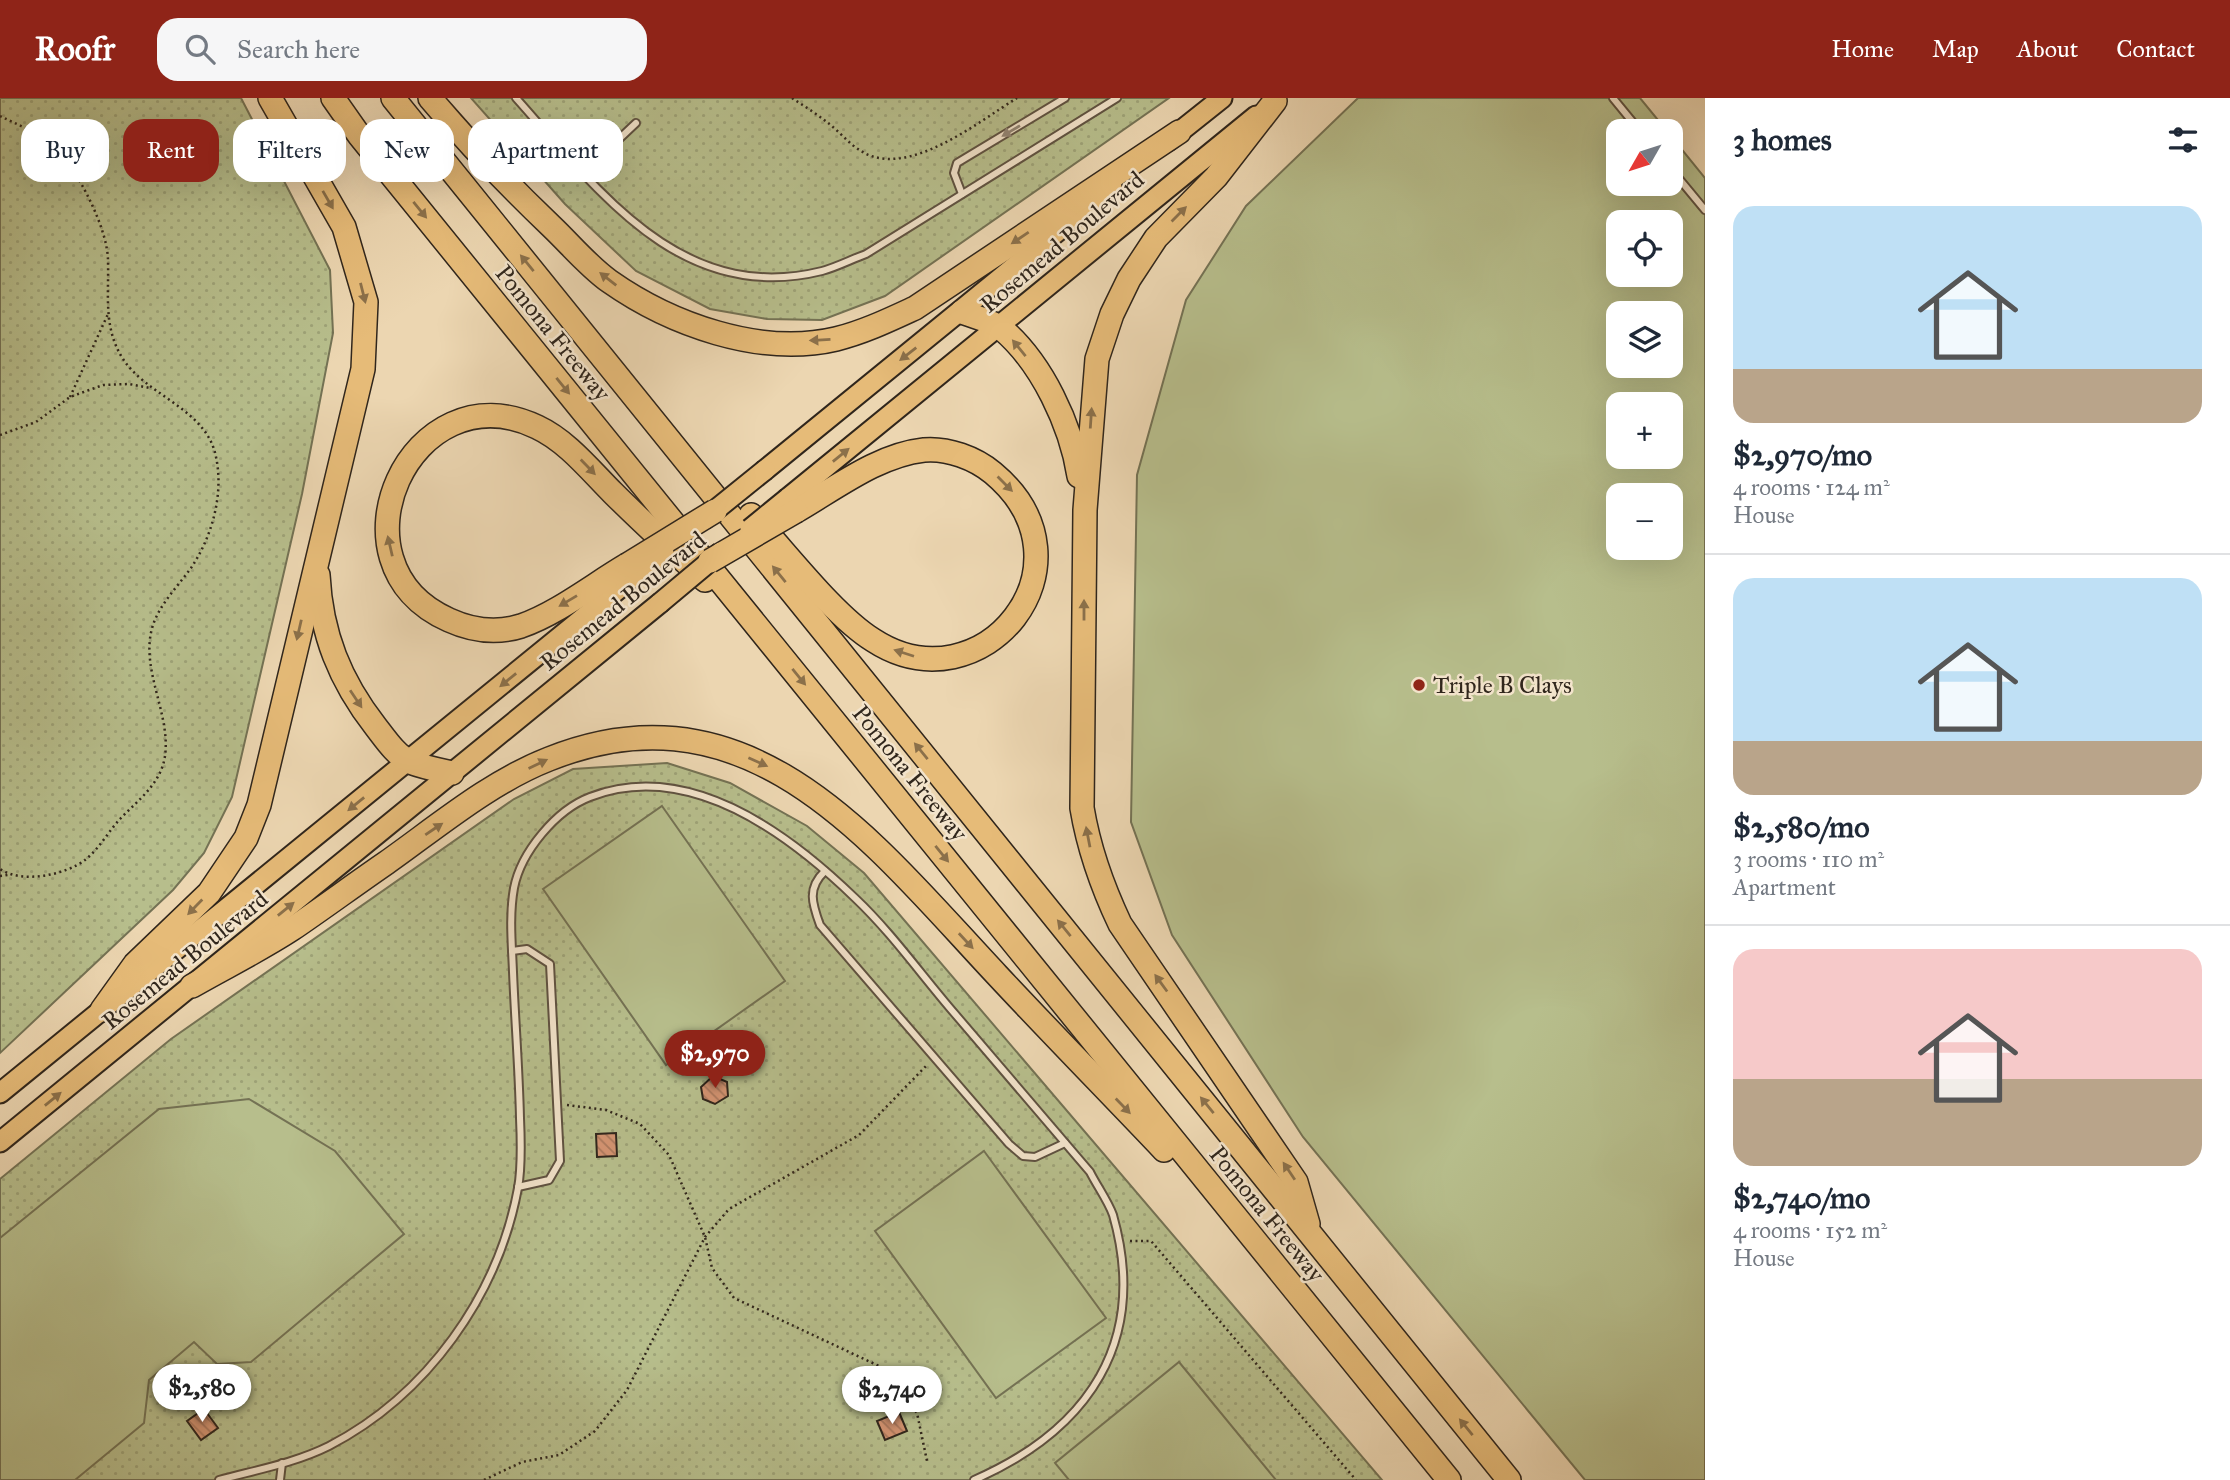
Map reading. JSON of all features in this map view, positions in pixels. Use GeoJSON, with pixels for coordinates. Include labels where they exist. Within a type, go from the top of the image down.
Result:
{"type":"FeatureCollection","features":[{"type":"Feature","properties":{"kind":"highway"},"geometry":{"type":"LineString","coordinates":[[102,1010],[135,964],[209,893],[246,838],[259,805],[307,593],[318,565],[363,369],[366,302],[344,227],[270,98]]}},
{"type":"Feature","properties":{"kind":"highway","name":"Pomona Freeway"},"geometry":{"type":"LineString","coordinates":[[332,98],[367,146],[1449,1480]]}},
{"type":"Feature","properties":{"kind":"highway","name":"Pomona Freeway"},"geometry":{"type":"LineString","coordinates":[[393,98],[1509,1480]]}},
{"type":"Feature","properties":{"kind":"highway"},"geometry":{"type":"LineString","coordinates":[[430,98],[469,144],[607,279],[657,312],[713,333],[774,343],[833,340],[877,326],[915,307],[1179,132]]}},
{"type":"Feature","properties":{"kind":"highway"},"geometry":{"type":"LineString","coordinates":[[1277,99],[1216,177],[1156,238],[1129,279],[1112,314],[1097,359],[1085,510],[1082,808],[1088,845],[1101,884],[1119,924],[1296,1182],[1311,1235]]}},
{"type":"Feature","properties":{"kind":"highway"},"geometry":{"type":"LineString","coordinates":[[962,312],[999,326],[1018,345],[1061,414],[1075,452],[1085,510]]}},
{"type":"Feature","properties":{"kind":"highway"},"geometry":{"type":"LineString","coordinates":[[601,354],[841,613],[873,641],[906,655],[938,660],[970,651],[998,636],[1018,614],[1035,581],[1035,548],[1029,518],[1010,487],[984,465],[956,453],[925,450],[886,459],[792,505],[710,561]]}},
{"type":"Feature","properties":{"kind":"highway"},"geometry":{"type":"LineString","coordinates":[[715,511],[632,570],[520,626],[492,631],[465,627],[436,614],[414,597],[399,575],[389,548],[386,522],[396,480],[408,458],[425,441],[450,425],[471,418],[515,419],[538,427],[578,457],[770,642]]}},
{"type":"Feature","properties":{"kind":"highway"},"geometry":{"type":"LineString","coordinates":[[318,565],[325,631],[336,664],[359,705],[394,750],[409,761],[452,773]]}},
{"type":"Feature","properties":{"kind":"highway"},"geometry":{"type":"LineString","coordinates":[[192,986],[289,931],[479,798],[547,759],[585,746],[621,739],[660,738],[730,750],[794,780],[832,806],[929,900],[1279,1269]]}},
{"type":"Feature","properties":{"kind":"main road","name":"Rosemead Boulevard"},"geometry":{"type":"LineString","coordinates":[[715,511],[1222,98]]}},
{"type":"Feature","properties":{"kind":"main road","name":"Rosemead Boulevard"},"geometry":{"type":"LineString","coordinates":[[792,505],[999,326],[1277,99]]}},
{"type":"Feature","properties":{"kind":"main road","name":"Rosemead Boulevard"},"geometry":{"type":"LineString","coordinates":[[0,1142],[710,561]]}},
{"type":"Feature","properties":{"kind":"main road","name":"Rosemead Boulevard"},"geometry":{"type":"LineString","coordinates":[[0,1093],[409,761],[632,570]]}},
{"type":"Feature","properties":{"kind":"lane"},"geometry":{"type":"LineString","coordinates":[[516,98],[535,119]]}},
{"type":"Feature","properties":{"kind":"lane"},"geometry":{"type":"LineString","coordinates":[[962,194],[954,173],[957,163],[1065,98]]}},
{"type":"Feature","properties":{"kind":"lane"},"geometry":{"type":"LineString","coordinates":[[1612,98],[1630,119]]}},
{"type":"Feature","properties":{"kind":"lane"},"geometry":{"type":"LineString","coordinates":[[592,182],[635,225],[667,248],[706,267],[740,275],[779,278],[823,271],[866,254],[1115,99]]}},
{"type":"Feature","properties":{"kind":"lane"},"geometry":{"type":"LineString","coordinates":[[623,135],[636,122]]}},
{"type":"Feature","properties":{"kind":"lane"},"geometry":{"type":"LineString","coordinates":[[1684,185],[1705,210]]}},
{"type":"Feature","properties":{"kind":"lane"},"geometry":{"type":"LineString","coordinates":[[219,1480],[326,1448],[366,1425],[440,1356],[475,1306],[499,1250],[518,1186],[520,1120],[512,951],[514,886],[527,854],[552,824],[582,800],[614,788],[657,786],[696,792],[791,844],[858,900],[1090,1172],[1112,1213],[1125,1295],[1111,1355],[1086,1400],[1052,1436],[1014,1462],[974,1480]]}},
{"type":"Feature","properties":{"kind":"lane"},"geometry":{"type":"LineString","coordinates":[[825,871],[814,881],[811,891],[820,925],[934,1058],[1023,1156],[1035,1157],[1065,1143]]}},
{"type":"Feature","properties":{"kind":"lane"},"geometry":{"type":"LineString","coordinates":[[512,951],[527,949],[550,964],[560,1161],[549,1180],[518,1186]]}},
{"type":"Feature","properties":{"kind":"lane"},"geometry":{"type":"LineString","coordinates":[[280,1480],[282,1463]]}},
{"type":"Feature","properties":{"kind":"path"},"geometry":{"type":"LineString","coordinates":[[792,98],[828,123],[861,152],[884,160],[910,157],[934,148],[1017,98]]}},
{"type":"Feature","properties":{"kind":"path"},"geometry":{"type":"LineString","coordinates":[[0,116],[53,145],[76,176],[105,236],[108,258],[108,314],[115,346],[124,361],[195,421],[216,455],[218,483],[215,517],[205,543],[161,609],[150,642],[166,740],[162,771],[152,788],[85,860],[69,869],[37,876],[0,876]]}},
{"type":"Feature","properties":{"kind":"path"},"geometry":{"type":"LineString","coordinates":[[70,397],[108,314]]}},
{"type":"Feature","properties":{"kind":"path"},"geometry":{"type":"LineString","coordinates":[[0,435],[36,422],[70,397],[103,385],[129,384],[153,388]]}},
{"type":"Feature","properties":{"kind":"path"},"geometry":{"type":"LineString","coordinates":[[0,869],[8,875]]}},
{"type":"Feature","properties":{"kind":"path"},"geometry":{"type":"LineString","coordinates":[[484,1480],[522,1462],[559,1455],[595,1431],[627,1390],[705,1237],[729,1209],[859,1135],[934,1058]]}},
{"type":"Feature","properties":{"kind":"path"},"geometry":{"type":"LineString","coordinates":[[557,1104],[606,1110],[640,1124],[669,1155],[705,1237],[712,1268],[734,1298],[879,1366],[917,1413],[927,1461]]}},
{"type":"Feature","properties":{"kind":"path"},"geometry":{"type":"LineString","coordinates":[[1117,1241],[1151,1241],[1356,1480]]}},
{"type":"Feature","properties":{"kind":"green space"},"geometry":{"type":"Polygon","coordinates":[[[0,98],[241,98],[252,119],[233,119],[233,182],[284,182],[330,270],[333,333],[302,494],[232,797],[204,853],[173,890],[0,1053],[0,98]]]}},
{"type":"Feature","properties":{"kind":"green space"},"geometry":{"type":"Polygon","coordinates":[[[471,98],[1169,98],[885,296],[822,320],[767,319],[710,309],[636,271],[565,204],[545,182],[623,182],[623,119],[490,119],[471,98]]]}},
{"type":"Feature","properties":{"kind":"green space","name":"Triple B Clays"},"geometry":{"type":"Polygon","coordinates":[[[1358,98],[1640,98],[1657,119],[1606,119],[1606,196],[1684,196],[1684,152],[1705,178],[1705,1480],[1585,1480],[1303,1137],[1172,935],[1131,822],[1137,475],[1186,300],[1246,206],[1358,98]]]}},
{"type":"Feature","properties":{"kind":"green space"},"geometry":{"type":"Polygon","coordinates":[[[667,763],[730,783],[807,826],[864,873],[1382,1480],[0,1480],[0,1179],[171,1039],[514,799],[573,769],[667,763]]]}},
{"type":"Feature","properties":{"kind":"green space"},"geometry":{"type":"Polygon","coordinates":[[[662,806],[785,981],[666,1065],[543,889],[662,806]]]}},
{"type":"Feature","properties":{"kind":"green space"},"geometry":{"type":"Polygon","coordinates":[[[249,1099],[335,1151],[404,1234],[251,1362],[217,1364],[194,1342],[149,1380],[144,1423],[75,1480],[0,1480],[0,1238],[159,1109],[249,1099]]]}},
{"type":"Feature","properties":{"kind":"green space"},"geometry":{"type":"Polygon","coordinates":[[[984,1151],[1106,1318],[996,1398],[875,1231],[984,1151]]]}},
{"type":"Feature","properties":{"kind":"green space"},"geometry":{"type":"Polygon","coordinates":[[[1179,1362],[1276,1480],[1069,1480],[1055,1463],[1179,1362]]]}},
{"type":"Feature","properties":{"kind":"building"},"geometry":{"type":"Polygon","coordinates":[[[713,1076],[727,1082],[728,1096],[715,1104],[703,1099],[701,1087],[713,1076]]]}},
{"type":"Feature","properties":{"kind":"building"},"geometry":{"type":"Polygon","coordinates":[[[616,1133],[617,1156],[597,1157],[596,1134],[616,1133]]]}},
{"type":"Feature","properties":{"kind":"building"},"geometry":{"type":"Polygon","coordinates":[[[204,1409],[218,1428],[201,1440],[187,1421],[204,1409]]]}},
{"type":"Feature","properties":{"kind":"building"},"geometry":{"type":"Polygon","coordinates":[[[899,1412],[907,1431],[885,1440],[877,1421],[899,1412]]]}},
{"type":"Feature","properties":{"kind":"place","name":"Triple B Clays"},"geometry":{"type":"Point","coordinates":[1419,685]}}]}
